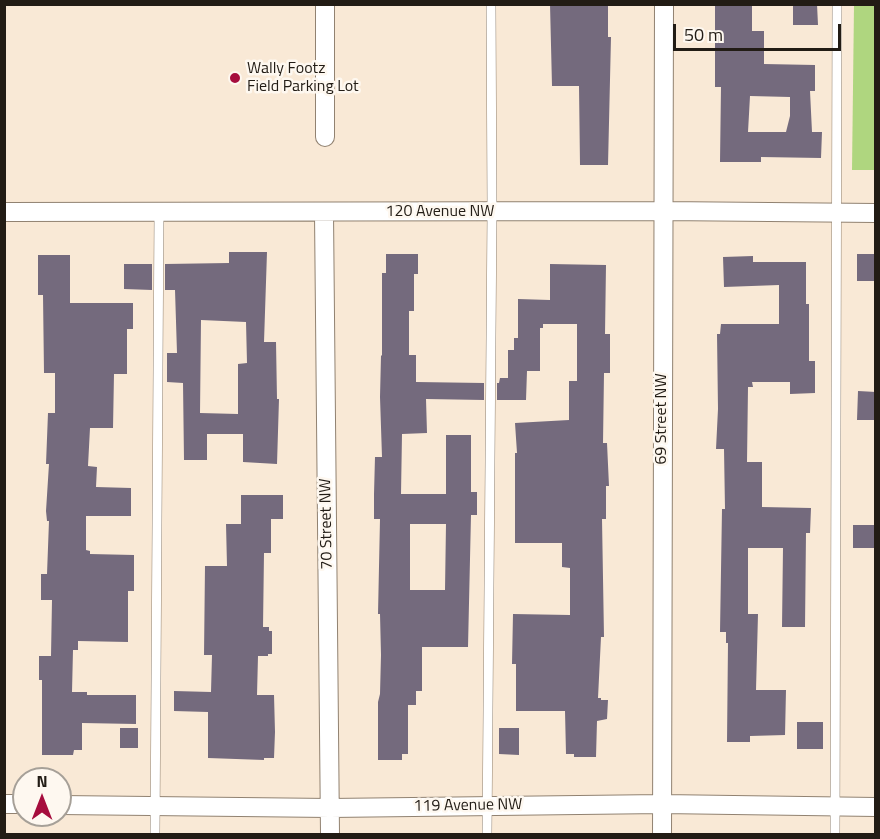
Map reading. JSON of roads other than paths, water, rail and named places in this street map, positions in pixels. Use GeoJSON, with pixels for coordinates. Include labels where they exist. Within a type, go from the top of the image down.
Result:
{"type":"FeatureCollection","features":[{"type":"Feature","properties":{"kind":"street"},"geometry":{"type":"LineString","coordinates":[[325,137],[326,4]]}},
{"type":"Feature","properties":{"kind":"street","name":"69 Street NW"},"geometry":{"type":"LineString","coordinates":[[662,834],[664,4]]}},
{"type":"Feature","properties":{"kind":"street","name":"120 Avenue NW"},"geometry":{"type":"LineString","coordinates":[[4,212],[876,213]]}},
{"type":"Feature","properties":{"kind":"street","name":"70 Street NW"},"geometry":{"type":"LineString","coordinates":[[324,213],[330,834]]}},
{"type":"Feature","properties":{"kind":"street","name":"119 Avenue NW"},"geometry":{"type":"LineString","coordinates":[[72,805],[330,808],[662,804],[876,807]]}},
{"type":"Feature","properties":{"kind":"lane"},"geometry":{"type":"LineString","coordinates":[[487,834],[492,212],[491,4]]}},
{"type":"Feature","properties":{"kind":"lane"},"geometry":{"type":"LineString","coordinates":[[835,834],[837,4]]}},
{"type":"Feature","properties":{"kind":"lane"},"geometry":{"type":"LineString","coordinates":[[155,834],[159,213]]}},
{"type":"Feature","properties":{"kind":"place","name":"Wally Footz Field Parking Lot"},"geometry":{"type":"Point","coordinates":[235,78]}}]}
